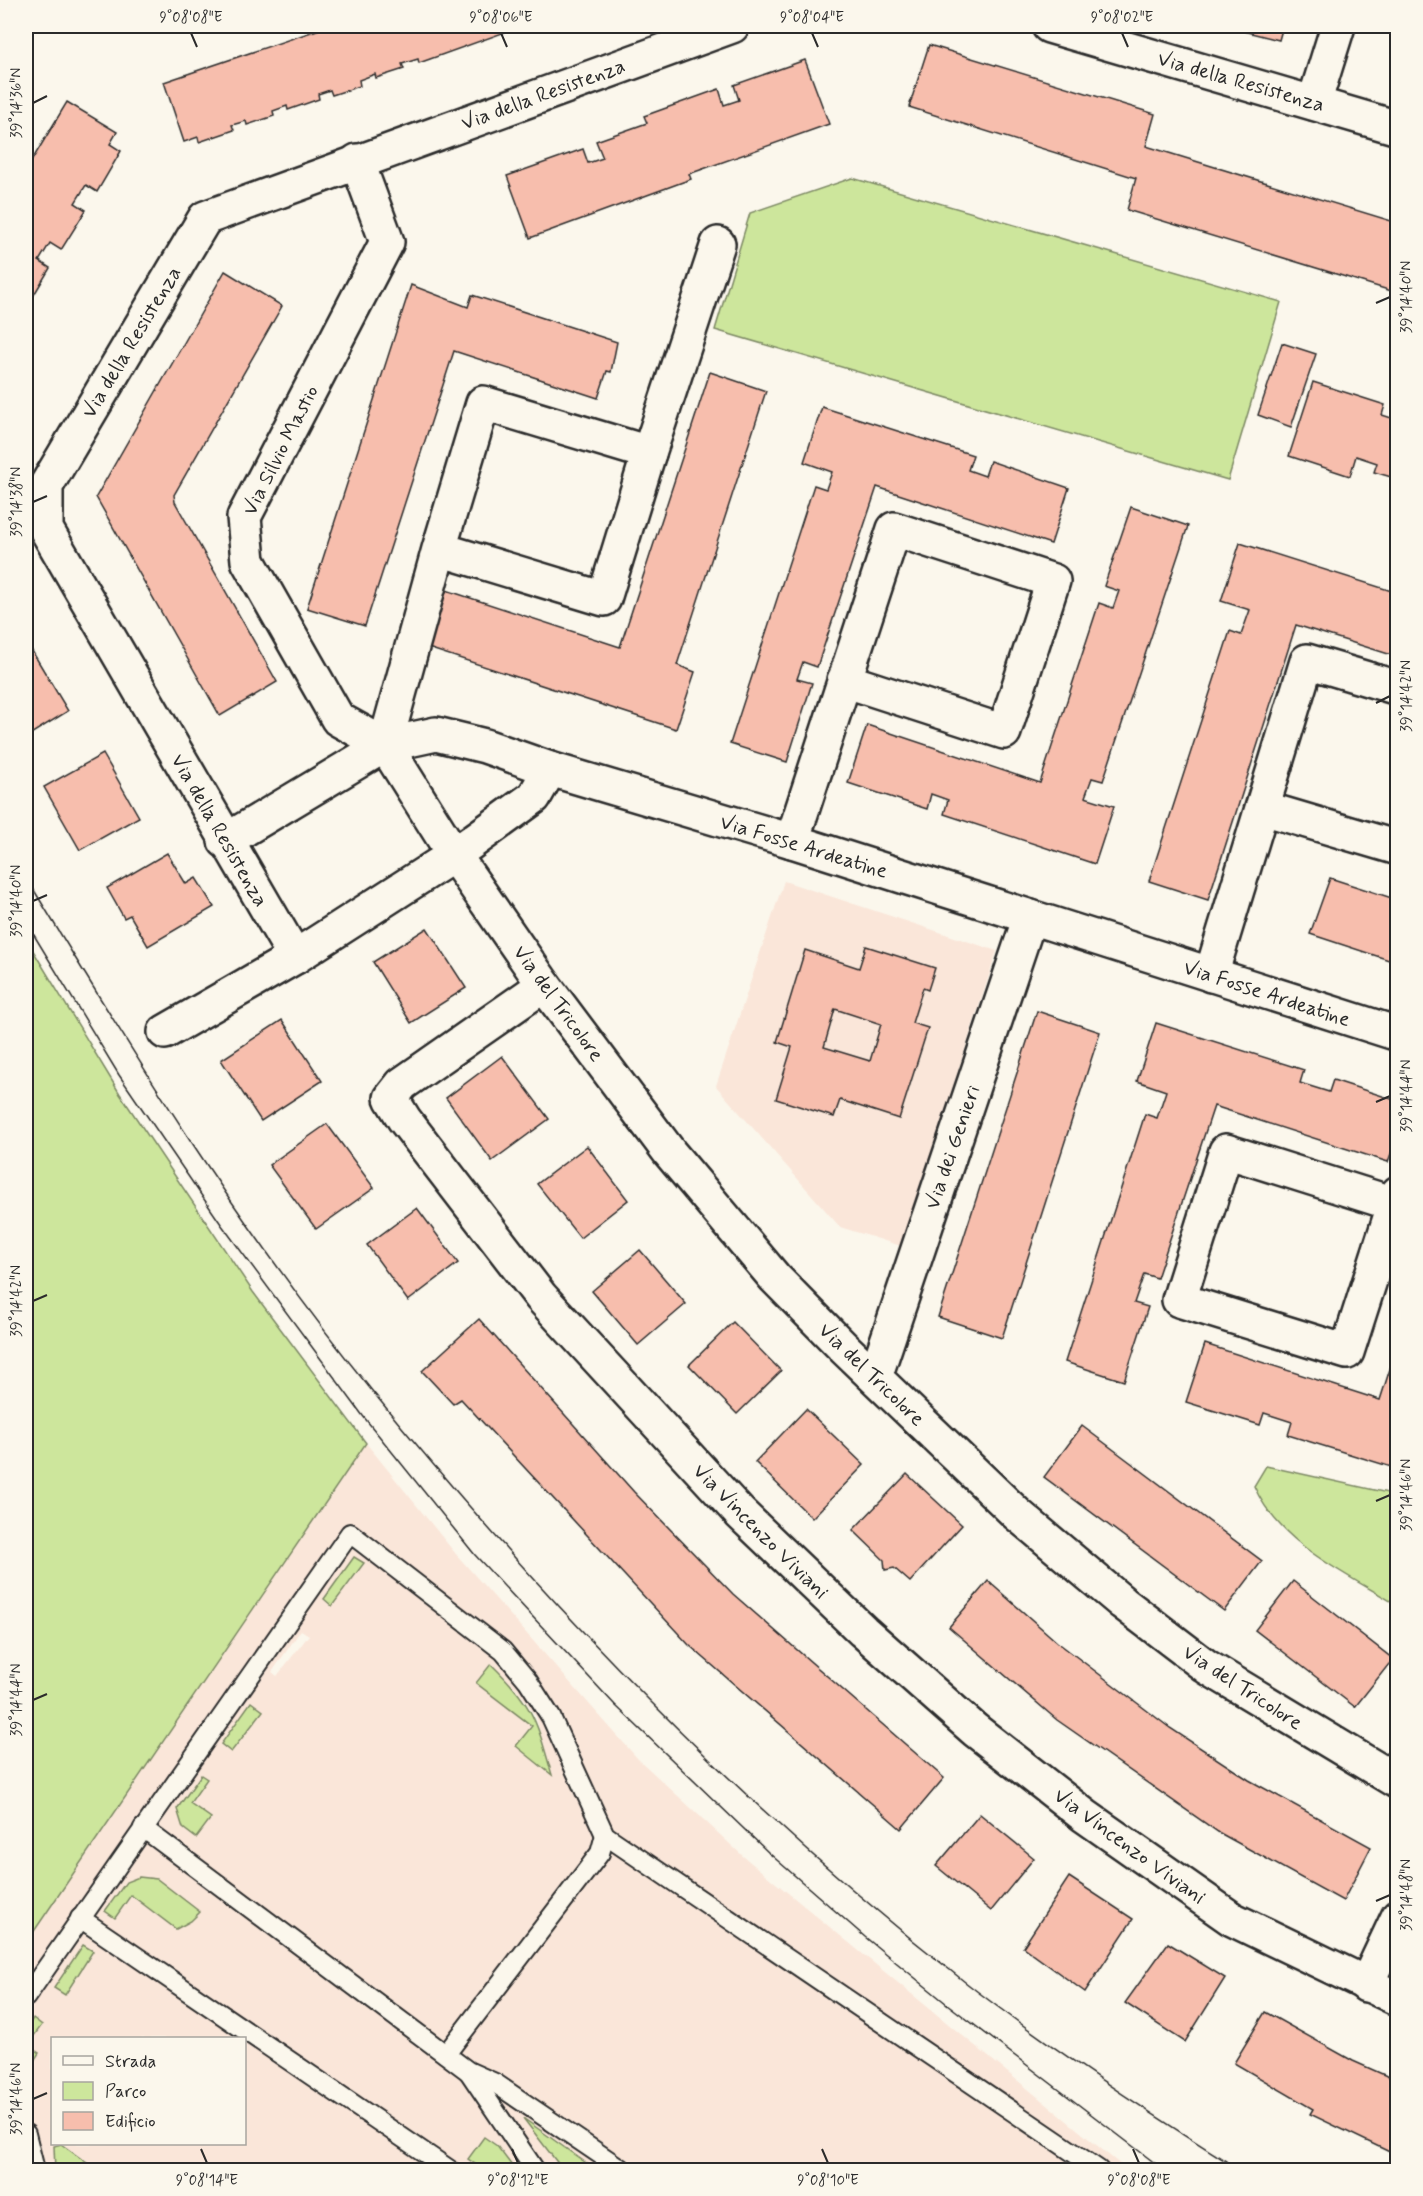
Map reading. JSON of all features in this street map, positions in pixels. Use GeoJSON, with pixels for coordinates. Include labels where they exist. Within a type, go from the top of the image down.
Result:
{"type":"FeatureCollection","features":[{"type":"Feature","properties":{"kind":"street","name":"Via della Resistenza"},"geometry":{"type":"LineString","coordinates":[[295,957],[225,841],[46,529],[46,486],[205,218],[732,26]]}},
{"type":"Feature","properties":{"kind":"street","name":"Via della Resistenza"},"geometry":{"type":"LineString","coordinates":[[1049,26],[1398,128]]}},
{"type":"Feature","properties":{"kind":"street"},"geometry":{"type":"LineString","coordinates":[[1314,103],[1338,26]]}},
{"type":"Feature","properties":{"kind":"street","name":"Via Silvio Mastio"},"geometry":{"type":"LineString","coordinates":[[357,161],[387,242],[244,517],[248,561],[338,719],[386,745]]}},
{"type":"Feature","properties":{"kind":"street"},"geometry":{"type":"LineString","coordinates":[[439,549],[604,599],[648,453],[718,244]]}},
{"type":"Feature","properties":{"kind":"street"},"geometry":{"type":"LineString","coordinates":[[454,855],[386,745],[439,549],[483,403],[648,453]]}},
{"type":"Feature","properties":{"kind":"street"},"geometry":{"type":"LineString","coordinates":[[792,841],[844,680],[894,529],[1053,581],[1004,732],[844,680]]}},
{"type":"Feature","properties":{"kind":"street"},"geometry":{"type":"LineString","coordinates":[[1211,975],[1307,661],[1398,688]]}},
{"type":"Feature","properties":{"kind":"street","name":"Via Fosse Ardeatine"},"geometry":{"type":"LineString","coordinates":[[225,841],[386,745],[436,734],[485,746],[550,769],[792,841],[1398,1034]]}},
{"type":"Feature","properties":{"kind":"street"},"geometry":{"type":"LineString","coordinates":[[165,1032],[295,957],[454,855],[534,797],[550,769]]}},
{"type":"Feature","properties":{"kind":"street"},"geometry":{"type":"LineString","coordinates":[[1263,808],[1398,848]]}},
{"type":"Feature","properties":{"kind":"street","name":"Via del Tricolore"},"geometry":{"type":"LineString","coordinates":[[454,855],[544,985],[705,1196],[775,1278],[875,1377],[1017,1514],[1123,1603],[1208,1667],[1398,1782]]}},
{"type":"Feature","properties":{"kind":"street","name":"Via dei Genieri"},"geometry":{"type":"LineString","coordinates":[[875,1377],[1030,917]]}},
{"type":"Feature","properties":{"kind":"street","name":"Via Vincenzo Viviani"},"geometry":{"type":"LineString","coordinates":[[544,985],[402,1084],[391,1098],[404,1119],[541,1297],[740,1513],[863,1631],[975,1730],[1085,1816],[1232,1918],[1398,1999]]}},
{"type":"Feature","properties":{"kind":"street"},"geometry":{"type":"LineString","coordinates":[[1226,1151],[1396,1198],[1347,1352],[1179,1300],[1226,1151]]}},
{"type":"Feature","properties":{"kind":"street"},"geometry":{"type":"LineString","coordinates":[[1366,1985],[1398,1917]]}},
{"type":"Feature","properties":{"kind":"lane"},"geometry":{"type":"LineString","coordinates":[[26,1997],[350,1533],[503,1651],[522,1673],[551,1717],[605,1835],[1099,2170]]}},
{"type":"Feature","properties":{"kind":"lane"},"geometry":{"type":"LineString","coordinates":[[143,1828],[468,2071],[495,2083],[623,2170]]}},
{"type":"Feature","properties":{"kind":"lane"},"geometry":{"type":"LineString","coordinates":[[446,2054],[600,1853],[605,1835]]}},
{"type":"Feature","properties":{"kind":"lane"},"geometry":{"type":"LineString","coordinates":[[80,1918],[450,2170]]}},
{"type":"Feature","properties":{"kind":"lane"},"geometry":{"type":"LineString","coordinates":[[468,2071],[535,2170]]}},
{"type":"Feature","properties":{"kind":"lane"},"geometry":{"type":"LineString","coordinates":[[26,2134],[35,2170]]}},
{"type":"Feature","properties":{"kind":"shaded area"},"geometry":{"type":"Polygon","coordinates":[[[784,881],[997,951],[901,1246],[840,1227],[716,1086],[784,881]]]}},
{"type":"Feature","properties":{"kind":"shaded area"},"geometry":{"type":"Polygon","coordinates":[[[366,1443],[455,1553],[638,1759],[744,1857],[1127,2170],[596,2170],[525,2119],[563,2170],[515,2170],[497,2146],[468,2159],[484,2170],[92,2170],[94,2168],[54,2146],[55,2170],[26,2170],[26,2073],[39,2054],[27,2045],[33,2018],[26,2030],[26,1943],[366,1443]],[[354,1557],[324,1598],[332,1606],[363,1564],[354,1557]],[[301,1630],[272,1672],[277,1676],[309,1635],[301,1630]],[[476,1683],[532,1726],[551,1773],[536,1717],[512,1684],[476,1683]],[[251,1703],[221,1744],[263,1712],[251,1703]],[[131,1895],[176,1929],[191,1921],[131,1895]],[[83,1946],[65,1995],[93,1951],[83,1946]]]}},
{"type":"Feature","properties":{"kind":"green space"},"geometry":{"type":"Polygon","coordinates":[[[852,178],[1281,302],[1228,480],[715,330],[750,213],[852,178]]]}},
{"type":"Feature","properties":{"kind":"green space"},"geometry":{"type":"Polygon","coordinates":[[[26,939],[120,1094],[253,1292],[366,1443],[26,1943],[26,939]]]}},
{"type":"Feature","properties":{"kind":"green space"},"geometry":{"type":"Polygon","coordinates":[[[1266,1466],[1397,1495],[1397,1605],[1316,1556],[1280,1525],[1265,1507],[1254,1486],[1266,1466]]]}},
{"type":"Feature","properties":{"kind":"green space"},"geometry":{"type":"Polygon","coordinates":[[[354,1557],[364,1563],[332,1606],[324,1599],[354,1557]]]}},
{"type":"Feature","properties":{"kind":"green space"},"geometry":{"type":"Polygon","coordinates":[[[491,1664],[516,1691],[532,1714],[552,1775],[516,1746],[532,1726],[476,1683],[491,1664]]]}},
{"type":"Feature","properties":{"kind":"green space"},"geometry":{"type":"Polygon","coordinates":[[[251,1702],[263,1711],[231,1752],[221,1744],[251,1702]]]}},
{"type":"Feature","properties":{"kind":"green space"},"geometry":{"type":"Polygon","coordinates":[[[201,1775],[207,1779],[190,1803],[211,1818],[196,1838],[183,1828],[177,1809],[201,1775]]]}},
{"type":"Feature","properties":{"kind":"green space"},"geometry":{"type":"Polygon","coordinates":[[[139,1877],[157,1879],[200,1912],[191,1921],[176,1929],[131,1895],[115,1918],[105,1911],[126,1882],[139,1877]]]}},
{"type":"Feature","properties":{"kind":"green space"},"geometry":{"type":"Polygon","coordinates":[[[83,1945],[93,1951],[65,1995],[54,1988],[83,1945]]]}},
{"type":"Feature","properties":{"kind":"green space"},"geometry":{"type":"Polygon","coordinates":[[[33,2018],[42,2025],[27,2045],[39,2053],[26,2073],[26,2030],[33,2018]]]}},
{"type":"Feature","properties":{"kind":"green space"},"geometry":{"type":"Polygon","coordinates":[[[523,2118],[596,2170],[563,2170],[523,2118]]]}},
{"type":"Feature","properties":{"kind":"green space"},"geometry":{"type":"Polygon","coordinates":[[[484,2137],[497,2146],[515,2170],[484,2170],[468,2159],[484,2137]]]}},
{"type":"Feature","properties":{"kind":"green space"},"geometry":{"type":"Polygon","coordinates":[[[62,2145],[94,2168],[92,2170],[55,2170],[54,2146],[62,2145]]]}},
{"type":"Feature","properties":{"kind":"building"},"geometry":{"type":"Polygon","coordinates":[[[329,26],[522,26],[419,63],[418,59],[402,64],[404,69],[376,78],[375,74],[359,80],[360,86],[332,95],[330,90],[318,94],[319,99],[288,110],[287,106],[273,111],[274,116],[247,125],[246,121],[232,125],[234,130],[199,142],[198,137],[184,142],[164,82],[329,26]]]}},
{"type":"Feature","properties":{"kind":"building"},"geometry":{"type":"Polygon","coordinates":[[[1223,26],[1283,26],[1279,40],[1223,26]]]}},
{"type":"Feature","properties":{"kind":"building"},"geometry":{"type":"Polygon","coordinates":[[[929,45],[1155,114],[1146,146],[1398,223],[1398,293],[1127,210],[1136,178],[909,107],[929,45]]]}},
{"type":"Feature","properties":{"kind":"building"},"geometry":{"type":"Polygon","coordinates":[[[805,60],[829,124],[689,174],[691,179],[530,238],[507,176],[583,149],[588,163],[603,158],[596,141],[647,123],[644,116],[719,89],[724,105],[739,100],[734,85],[805,60]]]}},
{"type":"Feature","properties":{"kind":"building"},"geometry":{"type":"Polygon","coordinates":[[[67,102],[117,132],[110,144],[121,151],[97,192],[86,185],[75,203],[86,210],[61,250],[50,243],[39,261],[50,268],[26,308],[26,170],[67,102]]]}},
{"type":"Feature","properties":{"kind":"building"},"geometry":{"type":"Polygon","coordinates":[[[225,271],[282,306],[174,495],[175,502],[277,682],[220,716],[96,497],[225,271]]]}},
{"type":"Feature","properties":{"kind":"building"},"geometry":{"type":"Polygon","coordinates":[[[411,285],[468,307],[472,295],[617,342],[611,372],[607,371],[598,398],[454,351],[365,626],[307,608],[411,285]]]}},
{"type":"Feature","properties":{"kind":"building"},"geometry":{"type":"Polygon","coordinates":[[[1282,343],[1316,354],[1291,427],[1258,415],[1282,343]]]}},
{"type":"Feature","properties":{"kind":"building"},"geometry":{"type":"Polygon","coordinates":[[[710,372],[766,391],[677,665],[695,672],[676,729],[428,648],[446,590],[620,647],[710,372]]]}},
{"type":"Feature","properties":{"kind":"building"},"geometry":{"type":"Polygon","coordinates":[[[1313,382],[1385,405],[1382,415],[1398,420],[1398,479],[1374,472],[1377,463],[1356,456],[1350,476],[1289,456],[1313,382]]]}},
{"type":"Feature","properties":{"kind":"building"},"geometry":{"type":"Polygon","coordinates":[[[822,407],[973,455],[968,470],[985,476],[990,461],[1069,488],[1051,544],[877,487],[817,667],[803,662],[797,679],[812,683],[787,762],[730,744],[814,485],[826,489],[832,472],[804,462],[822,407]]]}},
{"type":"Feature","properties":{"kind":"building"},"geometry":{"type":"Polygon","coordinates":[[[1131,507],[1188,526],[1103,781],[1092,778],[1085,797],[1114,806],[1095,864],[944,814],[948,800],[931,794],[927,809],[848,783],[867,725],[1040,783],[1099,603],[1113,608],[1119,591],[1104,586],[1131,507]]]}},
{"type":"Feature","properties":{"kind":"building"},"geometry":{"type":"Polygon","coordinates":[[[1240,543],[1398,593],[1398,657],[1296,625],[1208,900],[1149,881],[1230,631],[1241,635],[1250,610],[1221,601],[1240,543]]]}},
{"type":"Feature","properties":{"kind":"building"},"geometry":{"type":"Polygon","coordinates":[[[26,641],[68,711],[26,737],[26,641]]]}},
{"type":"Feature","properties":{"kind":"building"},"geometry":{"type":"Polygon","coordinates":[[[103,754],[139,817],[80,850],[44,787],[103,754]]]}},
{"type":"Feature","properties":{"kind":"building"},"geometry":{"type":"Polygon","coordinates":[[[167,853],[186,884],[196,878],[214,907],[148,946],[130,915],[124,918],[107,888],[167,853]]]}},
{"type":"Feature","properties":{"kind":"building"},"geometry":{"type":"Polygon","coordinates":[[[1330,878],[1398,900],[1398,963],[1310,934],[1330,878]]]}},
{"type":"Feature","properties":{"kind":"building"},"geometry":{"type":"Polygon","coordinates":[[[427,928],[466,988],[411,1023],[373,962],[427,928]]]}},
{"type":"Feature","properties":{"kind":"building"},"geometry":{"type":"Polygon","coordinates":[[[866,946],[935,968],[928,990],[923,988],[912,1023],[928,1028],[899,1119],[840,1100],[834,1117],[776,1099],[792,1047],[777,1042],[805,950],[859,968],[866,946]],[[835,1009],[824,1047],[870,1061],[881,1024],[835,1009]]]}},
{"type":"Feature","properties":{"kind":"building"},"geometry":{"type":"Polygon","coordinates":[[[1037,1011],[1100,1032],[1002,1338],[938,1317],[1037,1011]]]}},
{"type":"Feature","properties":{"kind":"building"},"geometry":{"type":"Polygon","coordinates":[[[282,1020],[322,1081],[261,1121],[221,1060],[282,1020]]]}},
{"type":"Feature","properties":{"kind":"building"},"geometry":{"type":"Polygon","coordinates":[[[1156,1023],[1304,1070],[1300,1083],[1329,1092],[1333,1080],[1398,1101],[1398,1134],[1388,1162],[1214,1106],[1157,1278],[1144,1274],[1134,1303],[1148,1307],[1124,1381],[1065,1362],[1145,1114],[1157,1118],[1166,1091],[1137,1081],[1156,1023]]]}},
{"type":"Feature","properties":{"kind":"building"},"geometry":{"type":"Polygon","coordinates":[[[502,1056],[549,1119],[492,1161],[446,1098],[502,1056]]]}},
{"type":"Feature","properties":{"kind":"building"},"geometry":{"type":"Polygon","coordinates":[[[327,1124],[374,1188],[316,1229],[269,1165],[327,1124]]]}},
{"type":"Feature","properties":{"kind":"building"},"geometry":{"type":"Polygon","coordinates":[[[587,1146],[628,1200],[580,1238],[537,1184],[587,1146]]]}},
{"type":"Feature","properties":{"kind":"building"},"geometry":{"type":"Polygon","coordinates":[[[417,1208],[458,1263],[408,1301],[367,1245],[417,1208]]]}},
{"type":"Feature","properties":{"kind":"building"},"geometry":{"type":"Polygon","coordinates":[[[640,1250],[686,1304],[638,1345],[592,1291],[640,1250]]]}},
{"type":"Feature","properties":{"kind":"building"},"geometry":{"type":"Polygon","coordinates":[[[479,1319],[634,1492],[733,1594],[944,1778],[901,1829],[689,1645],[461,1399],[453,1404],[422,1371],[479,1319]]]}},
{"type":"Feature","properties":{"kind":"building"},"geometry":{"type":"Polygon","coordinates":[[[733,1322],[781,1371],[737,1414],[689,1365],[733,1322]]]}},
{"type":"Feature","properties":{"kind":"building"},"geometry":{"type":"Polygon","coordinates":[[[1205,1344],[1380,1400],[1398,1344],[1398,1469],[1288,1435],[1292,1422],[1264,1413],[1260,1425],[1186,1402],[1205,1344]]]}},
{"type":"Feature","properties":{"kind":"building"},"geometry":{"type":"Polygon","coordinates":[[[806,1409],[864,1465],[812,1518],[755,1462],[806,1409]]]}},
{"type":"Feature","properties":{"kind":"building"},"geometry":{"type":"Polygon","coordinates":[[[1082,1426],[1262,1561],[1224,1611],[1044,1477],[1082,1426]]]}},
{"type":"Feature","properties":{"kind":"building"},"geometry":{"type":"Polygon","coordinates":[[[907,1474],[962,1525],[910,1582],[894,1568],[885,1570],[884,1560],[853,1530],[907,1474]]]}},
{"type":"Feature","properties":{"kind":"building"},"geometry":{"type":"Polygon","coordinates":[[[988,1581],[1057,1642],[1170,1728],[1249,1780],[1371,1847],[1343,1901],[1218,1832],[1057,1720],[949,1627],[988,1581]]]}},
{"type":"Feature","properties":{"kind":"building"},"geometry":{"type":"Polygon","coordinates":[[[1293,1581],[1393,1659],[1355,1707],[1255,1630],[1293,1581]]]}},
{"type":"Feature","properties":{"kind":"building"},"geometry":{"type":"Polygon","coordinates":[[[980,1814],[1034,1858],[991,1911],[936,1866],[980,1814]]]}},
{"type":"Feature","properties":{"kind":"building"},"geometry":{"type":"Polygon","coordinates":[[[1069,1877],[1133,1919],[1085,1992],[1023,1947],[1069,1877]]]}},
{"type":"Feature","properties":{"kind":"building"},"geometry":{"type":"Polygon","coordinates":[[[1168,1943],[1225,1978],[1185,2042],[1125,2003],[1168,1943]]]}},
{"type":"Feature","properties":{"kind":"building"},"geometry":{"type":"Polygon","coordinates":[[[1265,2012],[1353,2061],[1398,2081],[1398,2156],[1310,2114],[1313,2109],[1234,2063],[1265,2012]]]}},
{"type":"Feature","properties":{"kind":"tram line"},"geometry":{"type":"LineString","coordinates":[[26,877],[190,1140],[325,1331],[440,1472],[580,1628],[727,1777],[804,1848],[884,1916],[965,1982],[1032,2032],[1135,2103],[1240,2170]]}},
{"type":"Feature","properties":{"kind":"tram line"},"geometry":{"type":"LineString","coordinates":[[26,922],[119,1075],[221,1224],[363,1416],[475,1555],[615,1705],[770,1854],[865,1937],[947,2004],[1164,2170]]}}]}
